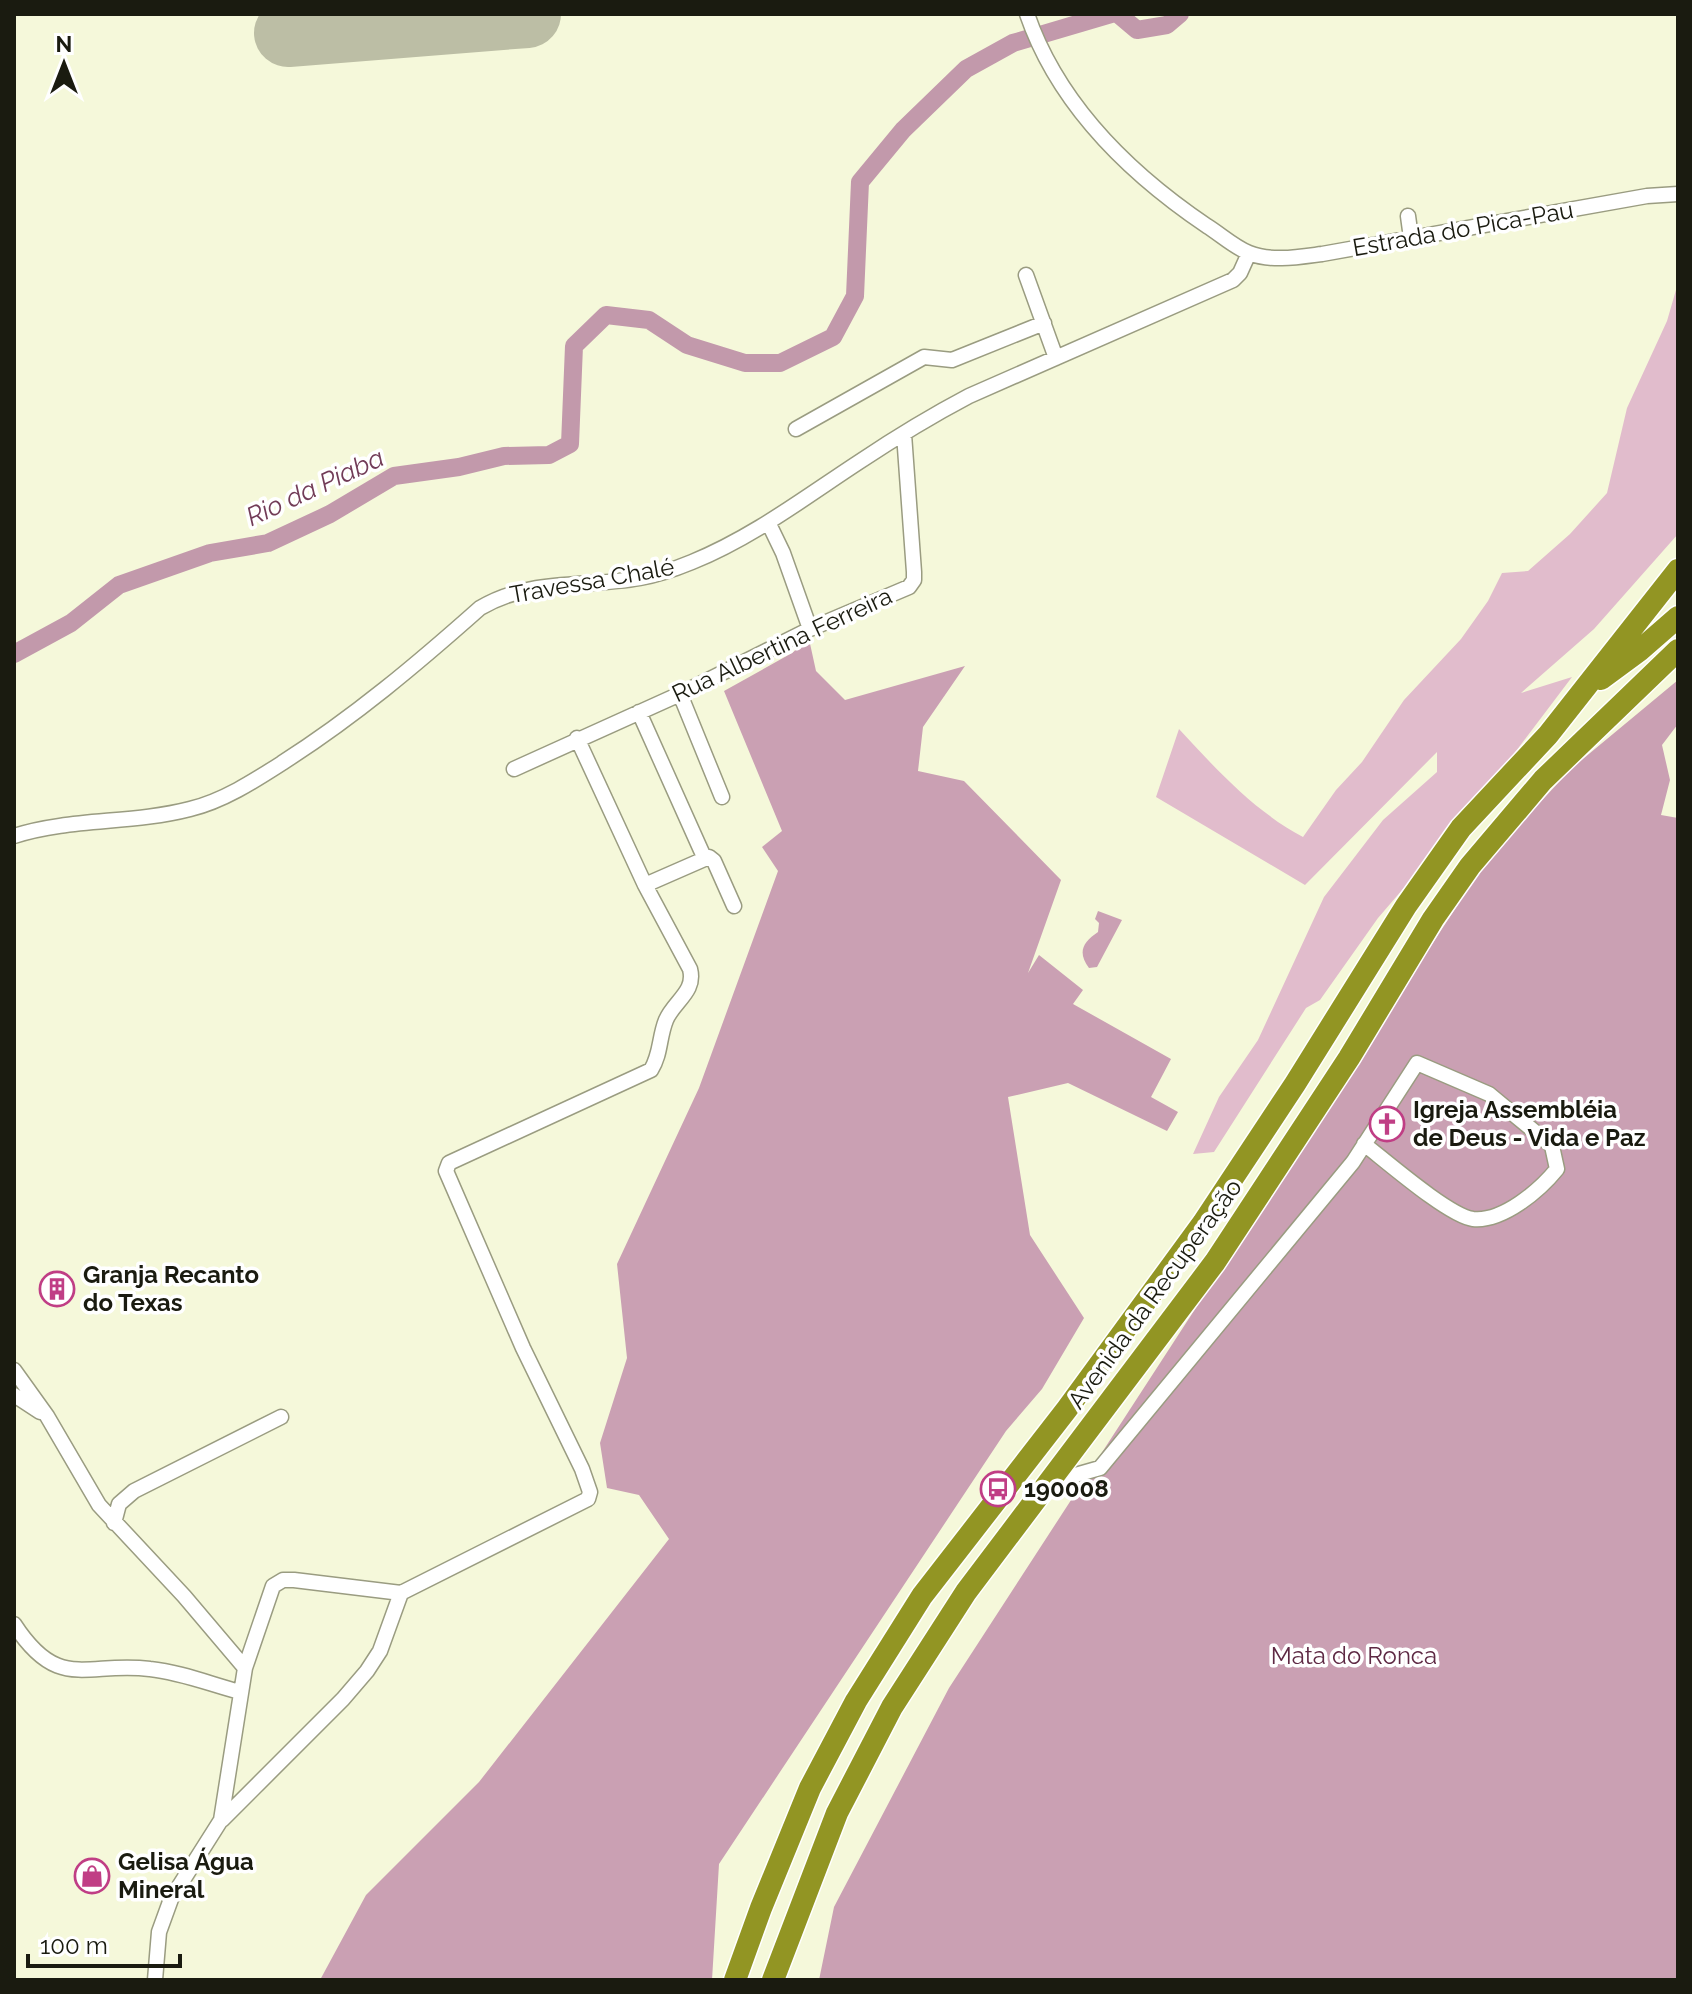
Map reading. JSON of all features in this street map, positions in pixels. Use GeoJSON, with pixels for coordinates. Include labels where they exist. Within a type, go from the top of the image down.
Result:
{"type":"FeatureCollection","features":[{"type":"Feature","properties":{"kind":"highway"},"geometry":{"type":"LineString","coordinates":[[735,1980],[806,1795],[856,1701],[914,1609],[1067,1409],[1203,1223],[1295,1084],[1406,906],[1461,828],[1548,735],[1678,570]]}},
{"type":"Feature","properties":{"kind":"highway"},"geometry":{"type":"LineString","coordinates":[[1581,694],[1678,617]]}},
{"type":"Feature","properties":{"kind":"highway"},"geometry":{"type":"LineString","coordinates":[[1646,682],[1678,650]]}},
{"type":"Feature","properties":{"kind":"highway"},"geometry":{"type":"LineString","coordinates":[[1646,682],[1678,663]]}},
{"type":"Feature","properties":{"kind":"highway","name":"Avenida da Recuperação"},"geometry":{"type":"LineString","coordinates":[[773,1980],[837,1813],[892,1707],[966,1592],[1215,1262],[1349,1058],[1433,919],[1470,866],[1543,780],[1646,682]]}},
{"type":"Feature","properties":{"kind":"street"},"geometry":{"type":"LineString","coordinates":[[1028,19],[1042,53],[1066,91],[1115,152],[1176,205],[1249,253]]}},
{"type":"Feature","properties":{"kind":"street","name":"Estrada do Pica-Pau"},"geometry":{"type":"LineString","coordinates":[[1249,253],[1289,258],[1647,196],[1678,194]]}},
{"type":"Feature","properties":{"kind":"street"},"geometry":{"type":"LineString","coordinates":[[1408,216],[1411,238]]}},
{"type":"Feature","properties":{"kind":"street","name":"Travessa Chalé"},"geometry":{"type":"LineString","coordinates":[[14,836],[152,817],[191,809],[221,798],[331,732],[480,608],[497,598],[539,587],[639,578],[668,571],[769,524],[904,434],[969,396],[1233,280],[1240,273],[1249,253]]}},
{"type":"Feature","properties":{"kind":"street"},"geometry":{"type":"LineString","coordinates":[[1026,275],[1056,358]]}},
{"type":"Feature","properties":{"kind":"street"},"geometry":{"type":"LineString","coordinates":[[796,429],[924,357],[952,360],[1044,323]]}},
{"type":"Feature","properties":{"kind":"street","name":"Rua Albertina Ferreira"},"geometry":{"type":"LineString","coordinates":[[514,769],[912,584],[914,572],[904,434]]}},
{"type":"Feature","properties":{"kind":"street"},"geometry":{"type":"LineString","coordinates":[[769,524],[783,553],[810,629]]}},
{"type":"Feature","properties":{"kind":"street"},"geometry":{"type":"LineString","coordinates":[[680,694],[722,797]]}},
{"type":"Feature","properties":{"kind":"street"},"geometry":{"type":"LineString","coordinates":[[639,712],[706,857],[714,861],[734,906]]}},
{"type":"Feature","properties":{"kind":"street"},"geometry":{"type":"LineString","coordinates":[[221,1820],[245,1668],[273,1586],[283,1580],[401,1593],[588,1499],[590,1492],[582,1469],[523,1348],[446,1175],[449,1163],[460,1157],[651,1070],[657,1061],[666,1019],[691,982],[690,969],[645,885],[577,738]]}},
{"type":"Feature","properties":{"kind":"street"},"geometry":{"type":"LineString","coordinates":[[645,885],[706,857]]}},
{"type":"Feature","properties":{"kind":"street"},"geometry":{"type":"LineString","coordinates":[[1050,1482],[1100,1468],[1353,1162],[1364,1144],[1417,1063],[1489,1094],[1552,1146],[1557,1169],[1541,1189],[1498,1215],[1473,1219],[1452,1210],[1364,1144]]}},
{"type":"Feature","properties":{"kind":"street"},"geometry":{"type":"LineString","coordinates":[[14,1370],[47,1416],[91,1494],[245,1668]]}},
{"type":"Feature","properties":{"kind":"street"},"geometry":{"type":"LineString","coordinates":[[14,1395],[47,1416]]}},
{"type":"Feature","properties":{"kind":"street"},"geometry":{"type":"LineString","coordinates":[[114,1523],[119,1504],[134,1491],[281,1417]]}},
{"type":"Feature","properties":{"kind":"street"},"geometry":{"type":"LineString","coordinates":[[155,1980],[159,1932],[171,1899],[221,1820],[343,1699],[367,1671],[380,1651],[401,1593]]}},
{"type":"Feature","properties":{"kind":"street"},"geometry":{"type":"LineString","coordinates":[[14,1624],[44,1658],[72,1670],[154,1669],[240,1692]]}},
{"type":"Feature","properties":{"kind":"shaded area"},"geometry":{"type":"Polygon","coordinates":[[[1678,283],[1678,534],[1594,629],[1521,693],[1572,677],[1476,804],[1378,918],[1320,1000],[1306,1008],[1214,1152],[1193,1154],[1219,1097],[1258,1040],[1324,897],[1383,820],[1437,772],[1437,752],[1305,885],[1156,797],[1179,729],[1252,802],[1303,837],[1336,790],[1362,762],[1404,700],[1461,639],[1488,601],[1502,573],[1528,571],[1570,534],[1607,493],[1627,408],[1667,321],[1678,283]]]}},
{"type":"Feature","properties":{"kind":"green space"},"geometry":{"type":"Polygon","coordinates":[[[809,639],[816,671],[845,700],[965,666],[923,727],[918,771],[964,781],[1061,880],[1028,973],[1039,955],[1083,990],[1073,1004],[1171,1059],[1151,1097],[1178,1112],[1167,1131],[1068,1083],[1008,1097],[1030,1235],[1084,1318],[1042,1389],[1006,1431],[719,1864],[712,1980],[320,1980],[366,1895],[479,1782],[669,1539],[639,1495],[607,1488],[600,1443],[627,1358],[617,1264],[699,1088],[778,871],[762,847],[782,831],[724,691],[792,653],[809,639]]]}},
{"type":"Feature","properties":{"kind":"green space","name":"Mata do Ronca"},"geometry":{"type":"Polygon","coordinates":[[[1678,680],[1678,724],[1662,745],[1670,780],[1661,815],[1678,818],[1678,1980],[819,1980],[834,1907],[949,1688],[1488,858],[1572,768],[1678,680]]]}},
{"type":"Feature","properties":{"kind":"green space"},"geometry":{"type":"Polygon","coordinates":[[[1098,911],[1122,920],[1097,967],[1089,968],[1083,957],[1083,948],[1098,932],[1099,923],[1095,919],[1098,911]]]}},
{"type":"Feature","properties":{"kind":"waterway","name":"Rio da Piaba"},"geometry":{"type":"LineString","coordinates":[[14,654],[71,623],[119,585],[210,553],[268,543],[330,514],[394,476],[459,467],[504,456],[549,455],[570,444],[574,346],[606,315],[649,320],[687,345],[745,363],[780,363],[833,337],[855,296],[860,182],[903,130],[966,69],[1013,43],[1111,14]]}},
{"type":"Feature","properties":{"kind":"waterway"},"geometry":{"type":"LineString","coordinates":[[1118,14],[1137,30],[1167,25],[1180,14]]}},
{"type":"Feature","properties":{"kind":"taxiway"},"geometry":{"type":"LineString","coordinates":[[348,14],[348,28]]}},
{"type":"Feature","properties":{"kind":"runway"},"geometry":{"type":"LineString","coordinates":[[288,33],[527,14]]}},
{"type":"Feature","properties":{"kind":"place","name":"Igreja Assembléia de Deus - Vida e Paz"},"geometry":{"type":"Point","coordinates":[1387,1124]}},
{"type":"Feature","properties":{"kind":"place","name":"Granja Recanto do Texas"},"geometry":{"type":"Point","coordinates":[57,1289]}},
{"type":"Feature","properties":{"kind":"place","name":"190008"},"geometry":{"type":"Point","coordinates":[998,1489]}},
{"type":"Feature","properties":{"kind":"place","name":"Gelisa Água Mineral"},"geometry":{"type":"Point","coordinates":[92,1876]}}]}
